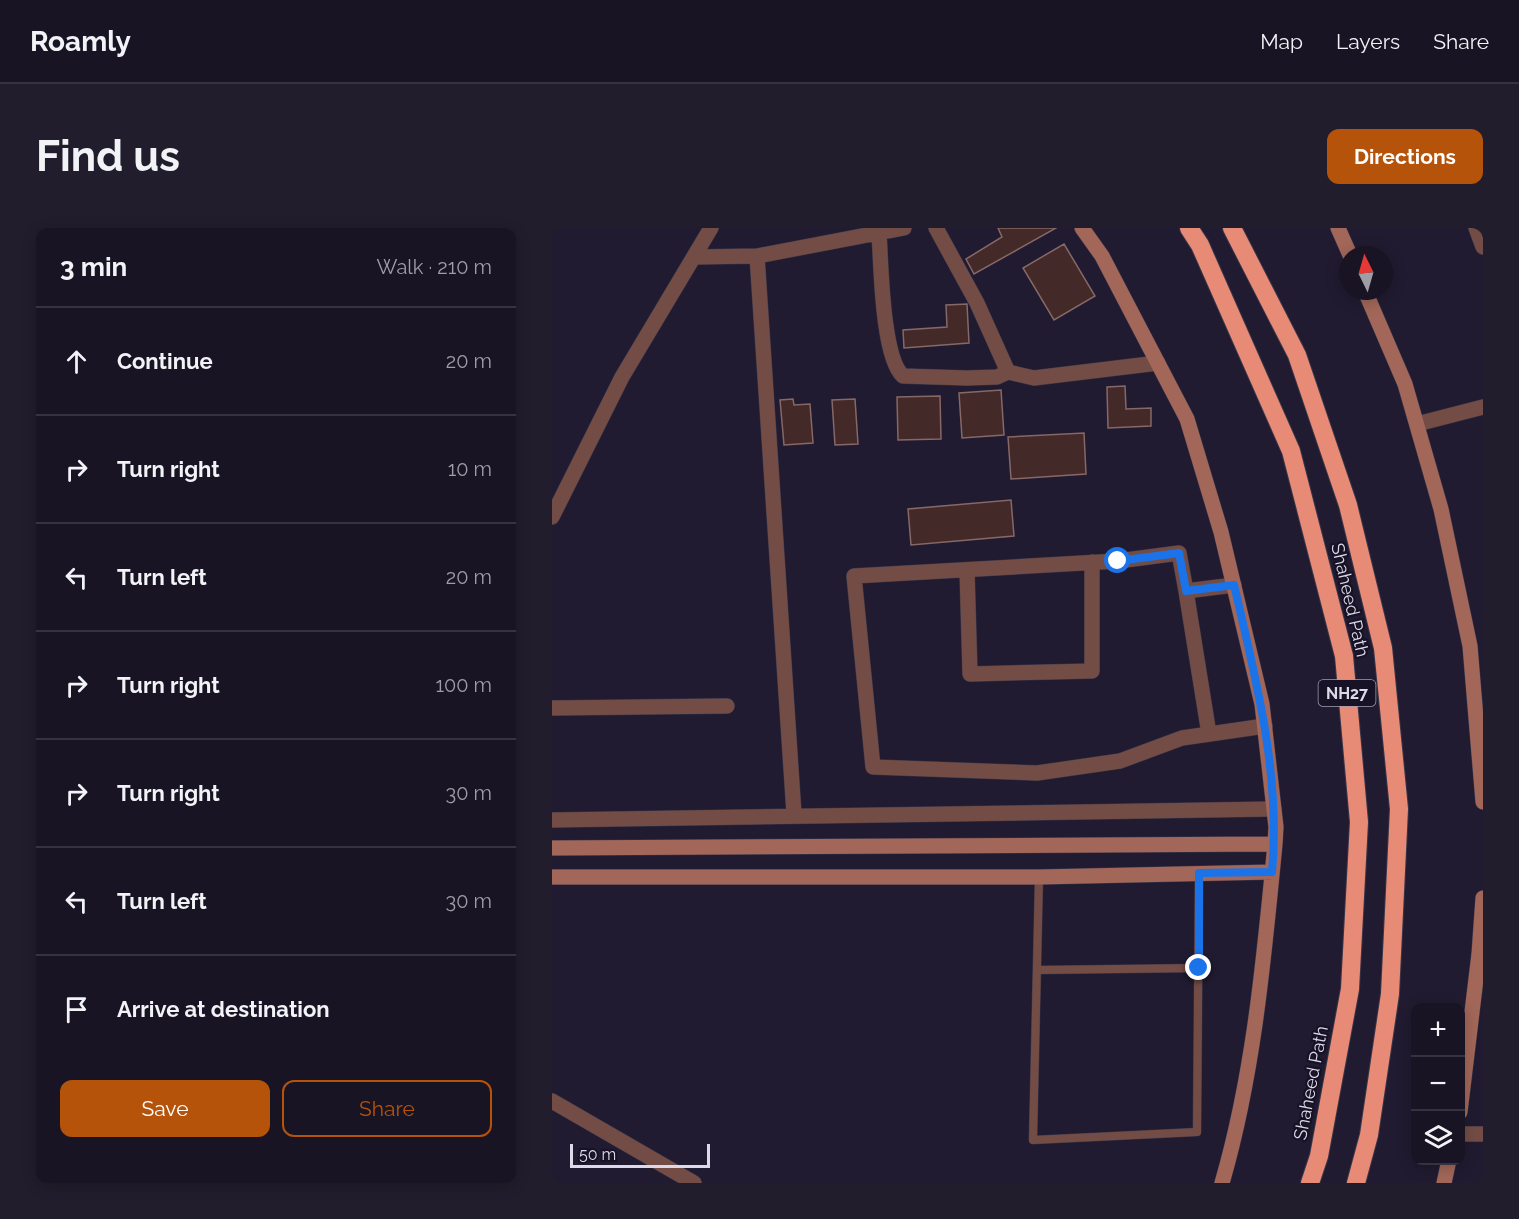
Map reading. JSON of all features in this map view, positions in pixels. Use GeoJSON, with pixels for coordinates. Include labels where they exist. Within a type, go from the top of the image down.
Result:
{"type":"FeatureCollection","features":[{"type":"Feature","properties":{"kind":"highway","name":"Shaheed Path"},"geometry":{"type":"LineString","coordinates":[[1189,228],[1200,245],[1291,451],[1344,656],[1359,822],[1350,989],[1319,1156],[1310,1183]]}},
{"type":"Feature","properties":{"kind":"highway","name":"Shaheed Path"},"geometry":{"type":"LineString","coordinates":[[1232,228],[1297,355],[1348,505],[1383,648],[1399,809],[1393,936],[1390,994],[1378,1076],[1369,1134],[1356,1183]]}},
{"type":"Feature","properties":{"kind":"street"},"geometry":{"type":"LineString","coordinates":[[552,517],[622,377],[711,228]]}},
{"type":"Feature","properties":{"kind":"street"},"geometry":{"type":"LineString","coordinates":[[695,256],[757,256],[904,228]]}},
{"type":"Feature","properties":{"kind":"street"},"geometry":{"type":"LineString","coordinates":[[936,228],[977,303],[1008,372]]}},
{"type":"Feature","properties":{"kind":"street"},"geometry":{"type":"LineString","coordinates":[[1082,228],[1102,256],[1187,419],[1221,532],[1262,704],[1274,809],[1275,844],[1264,962],[1248,1067],[1222,1183]]}},
{"type":"Feature","properties":{"kind":"street"},"geometry":{"type":"LineString","coordinates":[[1338,228],[1346,246]]}},
{"type":"Feature","properties":{"kind":"street"},"geometry":{"type":"LineString","coordinates":[[1476,228],[1483,247]]}},
{"type":"Feature","properties":{"kind":"street"},"geometry":{"type":"LineString","coordinates":[[879,232],[889,352],[896,370],[903,376],[997,377],[1008,372],[1034,378],[1158,363]]}},
{"type":"Feature","properties":{"kind":"street"},"geometry":{"type":"LineString","coordinates":[[757,256],[794,814]]}},
{"type":"Feature","properties":{"kind":"street"},"geometry":{"type":"LineString","coordinates":[[1369,300],[1405,384],[1442,509],[1470,646],[1478,673],[1483,802]]}},
{"type":"Feature","properties":{"kind":"street"},"geometry":{"type":"LineString","coordinates":[[1417,424],[1483,407]]}},
{"type":"Feature","properties":{"kind":"street"},"geometry":{"type":"LineString","coordinates":[[1209,734],[1179,553],[1092,562],[854,576],[873,768],[1037,773],[1120,761],[1182,738],[1265,726]]}},
{"type":"Feature","properties":{"kind":"street"},"geometry":{"type":"LineString","coordinates":[[967,570],[970,674],[1092,671],[1092,562]]}},
{"type":"Feature","properties":{"kind":"street"},"geometry":{"type":"LineString","coordinates":[[1186,591],[1234,585]]}},
{"type":"Feature","properties":{"kind":"street"},"geometry":{"type":"LineString","coordinates":[[552,708],[726,706]]}},
{"type":"Feature","properties":{"kind":"street"},"geometry":{"type":"LineString","coordinates":[[552,820],[794,814],[1274,809]]}},
{"type":"Feature","properties":{"kind":"street"},"geometry":{"type":"LineString","coordinates":[[552,848],[1275,844]]}},
{"type":"Feature","properties":{"kind":"street"},"geometry":{"type":"LineString","coordinates":[[552,877],[1039,877],[1272,872]]}},
{"type":"Feature","properties":{"kind":"street"},"geometry":{"type":"LineString","coordinates":[[1461,1111],[1483,898]]}},
{"type":"Feature","properties":{"kind":"street"},"geometry":{"type":"LineString","coordinates":[[552,1101],[694,1183]]}},
{"type":"Feature","properties":{"kind":"street"},"geometry":{"type":"LineString","coordinates":[[1465,1134],[1483,1134]]}},
{"type":"Feature","properties":{"kind":"street"},"geometry":{"type":"LineString","coordinates":[[1444,1183],[1448,1165]]}},
{"type":"Feature","properties":{"kind":"lane"},"geometry":{"type":"LineString","coordinates":[[1039,877],[1033,1140],[1197,1132],[1199,873]]}},
{"type":"Feature","properties":{"kind":"lane"},"geometry":{"type":"LineString","coordinates":[[1037,970],[1199,968]]}},
{"type":"Feature","properties":{"kind":"building"},"geometry":{"type":"Polygon","coordinates":[[[998,228],[1056,228],[974,274],[966,259],[1002,237],[998,228]]]}},
{"type":"Feature","properties":{"kind":"building"},"geometry":{"type":"Polygon","coordinates":[[[1064,244],[1095,296],[1054,320],[1023,268],[1064,244]]]}},
{"type":"Feature","properties":{"kind":"building"},"geometry":{"type":"Polygon","coordinates":[[[967,304],[969,343],[904,348],[903,330],[947,327],[946,305],[967,304]]]}},
{"type":"Feature","properties":{"kind":"building"},"geometry":{"type":"Polygon","coordinates":[[[1125,386],[1126,409],[1151,408],[1151,426],[1108,428],[1107,387],[1125,386]]]}},
{"type":"Feature","properties":{"kind":"building"},"geometry":{"type":"Polygon","coordinates":[[[1001,390],[1004,435],[962,438],[959,393],[1001,390]]]}},
{"type":"Feature","properties":{"kind":"building"},"geometry":{"type":"Polygon","coordinates":[[[940,396],[941,439],[898,440],[897,397],[940,396]]]}},
{"type":"Feature","properties":{"kind":"building"},"geometry":{"type":"Polygon","coordinates":[[[793,399],[794,405],[810,404],[813,443],[784,445],[780,400],[793,399]]]}},
{"type":"Feature","properties":{"kind":"building"},"geometry":{"type":"Polygon","coordinates":[[[855,399],[858,444],[835,445],[832,400],[855,399]]]}},
{"type":"Feature","properties":{"kind":"building"},"geometry":{"type":"Polygon","coordinates":[[[1084,433],[1086,474],[1011,479],[1008,437],[1084,433]]]}},
{"type":"Feature","properties":{"kind":"building"},"geometry":{"type":"Polygon","coordinates":[[[1011,500],[1014,536],[911,545],[908,509],[1011,500]]]}},
{"type":"Feature","properties":{"kind":"route"},"geometry":{"type":"LineString","coordinates":[[1118,561],[1179,553],[1186,591],[1234,585],[1262,704],[1276,827],[1272,872],[1199,873],[1199,968]]}}]}
